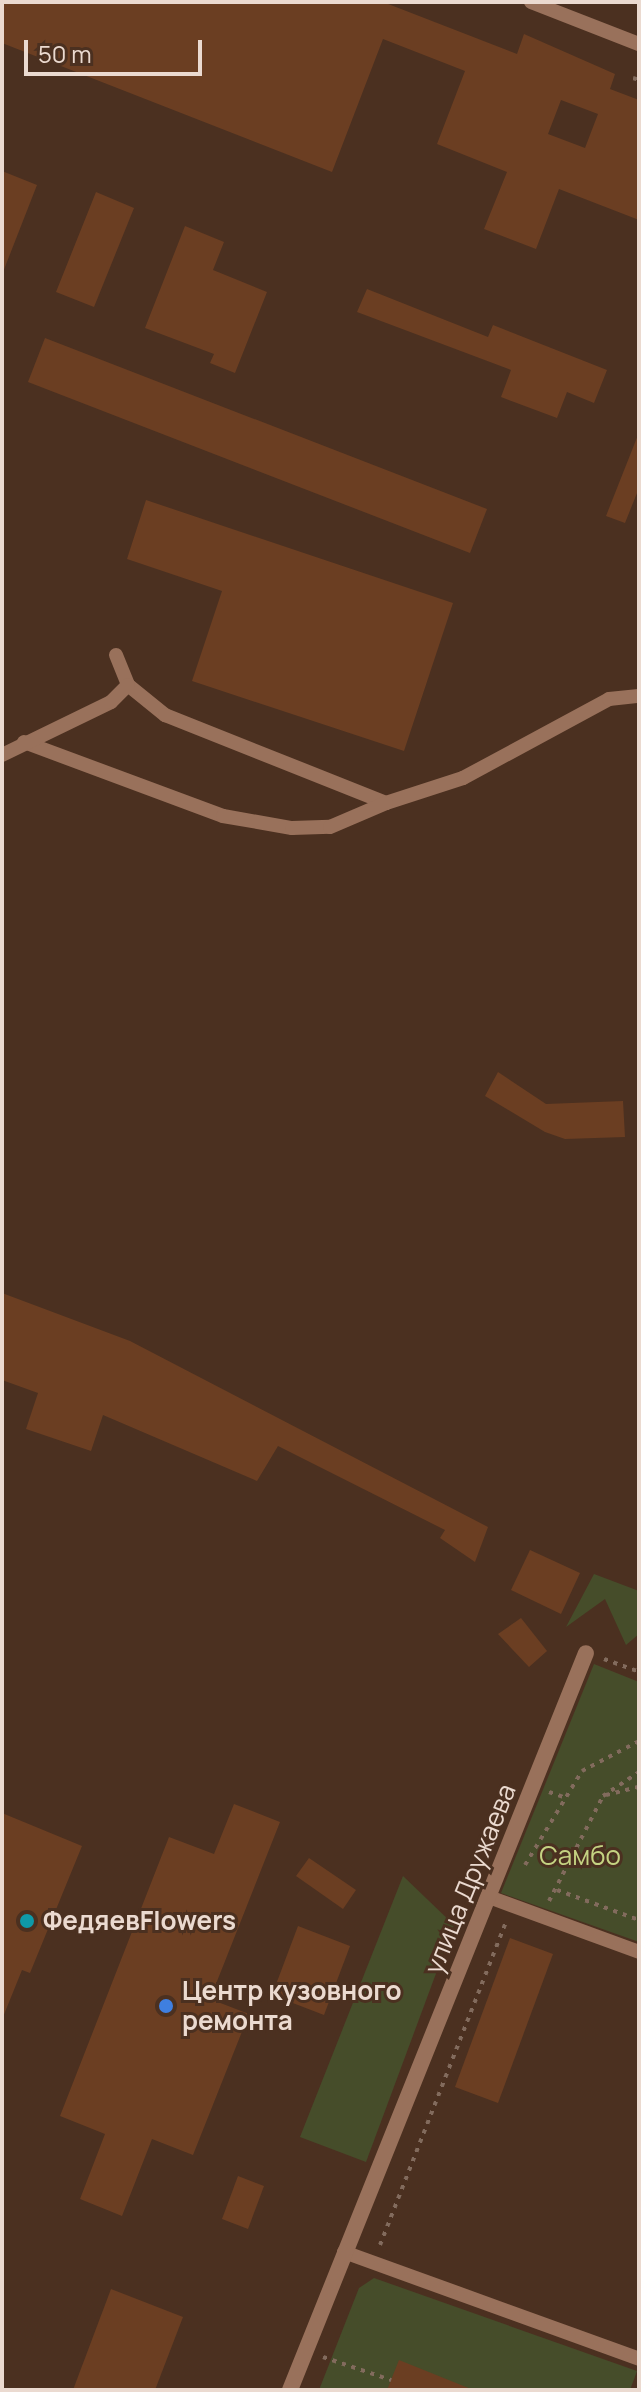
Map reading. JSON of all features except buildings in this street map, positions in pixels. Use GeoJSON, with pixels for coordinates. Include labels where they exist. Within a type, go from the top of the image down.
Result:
{"type":"FeatureCollection","features":[{"type":"Feature","properties":{"kind":"street","name":"улица Дружаева"},"geometry":{"type":"LineString","coordinates":[[290,2390],[586,1653]]}},
{"type":"Feature","properties":{"kind":"lane"},"geometry":{"type":"LineString","coordinates":[[531,2],[639,44]]}},
{"type":"Feature","properties":{"kind":"lane"},"geometry":{"type":"LineString","coordinates":[[571,17],[576,2]]}},
{"type":"Feature","properties":{"kind":"lane"},"geometry":{"type":"LineString","coordinates":[[116,655],[128,685],[165,715],[386,803]]}},
{"type":"Feature","properties":{"kind":"lane"},"geometry":{"type":"LineString","coordinates":[[2,755],[111,702],[128,685]]}},
{"type":"Feature","properties":{"kind":"lane"},"geometry":{"type":"LineString","coordinates":[[24,742],[223,816],[292,828],[330,827],[386,803],[463,778],[609,699],[639,696]]}},
{"type":"Feature","properties":{"kind":"lane"},"geometry":{"type":"LineString","coordinates":[[489,1897],[639,1952]]}},
{"type":"Feature","properties":{"kind":"lane"},"geometry":{"type":"LineString","coordinates":[[344,2252],[639,2359]]}},
{"type":"Feature","properties":{"kind":"path"},"geometry":{"type":"LineString","coordinates":[[633,78],[639,80]]}},
{"type":"Feature","properties":{"kind":"path"},"geometry":{"type":"LineString","coordinates":[[586,1653],[639,1672]]}},
{"type":"Feature","properties":{"kind":"path"},"geometry":{"type":"LineString","coordinates":[[373,2262],[513,1906],[518,1876],[582,1771],[639,1741]]}},
{"type":"Feature","properties":{"kind":"path"},"geometry":{"type":"LineString","coordinates":[[538,1915],[557,1890],[603,1796],[639,1772]]}},
{"type":"Feature","properties":{"kind":"path"},"geometry":{"type":"LineString","coordinates":[[603,1796],[639,1787]]}},
{"type":"Feature","properties":{"kind":"path"},"geometry":{"type":"LineString","coordinates":[[557,1890],[639,1920]]}},
{"type":"Feature","properties":{"kind":"path"},"geometry":{"type":"LineString","coordinates":[[306,2351],[391,2380]]}},
{"type":"Feature","properties":{"kind":"green space"},"geometry":{"type":"Polygon","coordinates":[[[594,1574],[639,1591],[639,1634],[626,1645],[605,1599],[566,1627],[594,1574]]]}},
{"type":"Feature","properties":{"kind":"green space","name":"Самбо"},"geometry":{"type":"Polygon","coordinates":[[[594,1664],[639,1682],[639,1942],[501,1893],[594,1664]]]}},
{"type":"Feature","properties":{"kind":"green space"},"geometry":{"type":"Polygon","coordinates":[[[403,1876],[454,1925],[366,2162],[300,2137],[403,1876]]]}},
{"type":"Feature","properties":{"kind":"green space"},"geometry":{"type":"Polygon","coordinates":[[[374,2278],[637,2371],[630,2390],[319,2390],[359,2288],[374,2278]]]}},
{"type":"Feature","properties":{"kind":"place","name":"ФедяевFlowers"},"geometry":{"type":"Point","coordinates":[27,1921]}},
{"type":"Feature","properties":{"kind":"place","name":"Центр кузовного ремонта"},"geometry":{"type":"Point","coordinates":[166,2006]}}]}
